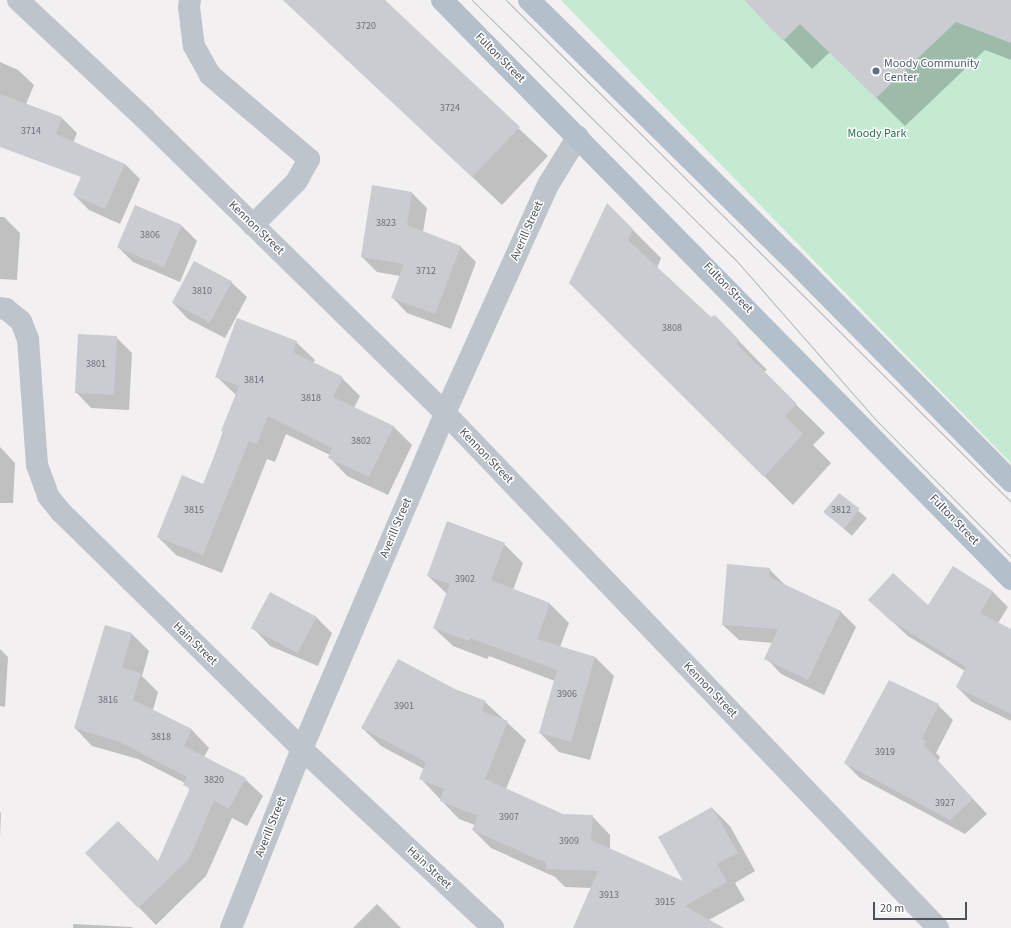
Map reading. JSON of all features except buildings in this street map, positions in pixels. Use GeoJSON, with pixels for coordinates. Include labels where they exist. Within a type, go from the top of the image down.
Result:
{"type":"FeatureCollection","features":[{"type":"Feature","properties":{"kind":"main road","name":"Fulton Street"},"geometry":{"type":"LineString","coordinates":[[442,0],[578,136],[1011,579]]}},
{"type":"Feature","properties":{"kind":"main road"},"geometry":{"type":"LineString","coordinates":[[528,0],[790,257],[1011,482]]}},
{"type":"Feature","properties":{"kind":"street","name":"Kennon Street"},"geometry":{"type":"LineString","coordinates":[[18,0],[253,225],[445,413],[938,928]]}},
{"type":"Feature","properties":{"kind":"street"},"geometry":{"type":"LineString","coordinates":[[190,0],[188,7],[194,46],[210,74],[309,159],[296,182],[253,225]]}},
{"type":"Feature","properties":{"kind":"street","name":"Averill Street"},"geometry":{"type":"LineString","coordinates":[[231,928],[302,749],[445,413],[548,185],[578,136]]}},
{"type":"Feature","properties":{"kind":"street","name":"Hain Street"},"geometry":{"type":"LineString","coordinates":[[0,308],[6,309],[21,321],[28,339],[37,465],[48,496],[61,512],[302,749],[493,928]]}},
{"type":"Feature","properties":{"kind":"green space","name":"Moody Park"},"geometry":{"type":"Polygon","coordinates":[[[561,0],[1011,0],[1011,463],[1001,453],[561,0]]]}},
{"type":"Feature","properties":{"kind":"tram line"},"geometry":{"type":"LineString","coordinates":[[472,0],[735,259],[875,419],[1011,557]]}},
{"type":"Feature","properties":{"kind":"tram line"},"geometry":{"type":"LineString","coordinates":[[506,0],[1011,502]]}},
{"type":"Feature","properties":{"kind":"place","name":"Moody Community Center"},"geometry":{"type":"Point","coordinates":[876,71]}}]}
